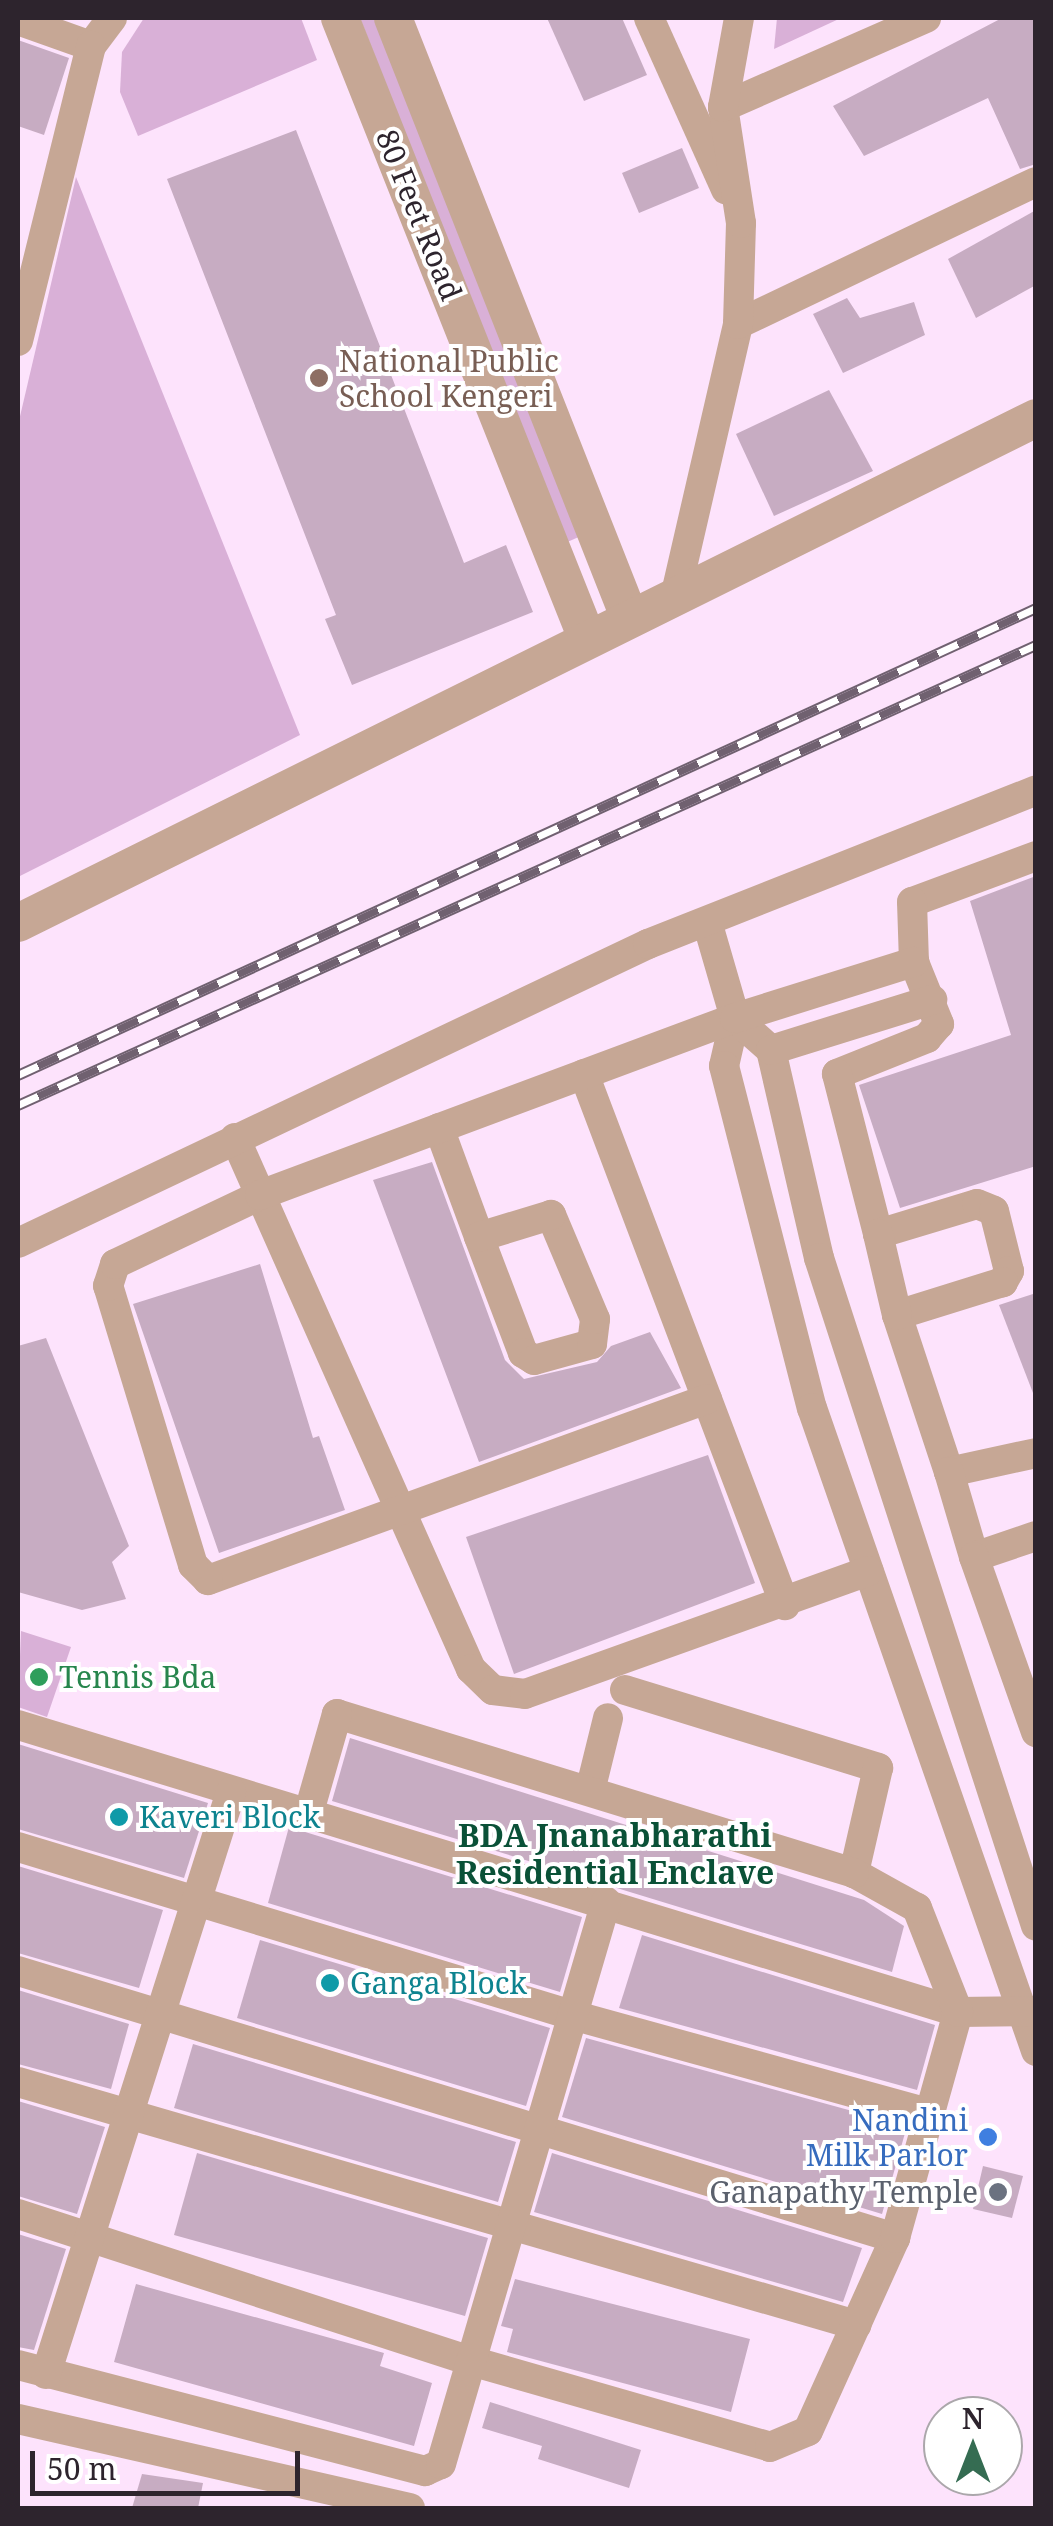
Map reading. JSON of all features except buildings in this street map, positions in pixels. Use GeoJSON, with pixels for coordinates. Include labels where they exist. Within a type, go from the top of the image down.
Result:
{"type":"FeatureCollection","features":[{"type":"Feature","properties":{"kind":"street"},"geometry":{"type":"LineString","coordinates":[[18,341],[91,46],[112,18]]}},
{"type":"Feature","properties":{"kind":"street","name":"80 Feet Road"},"geometry":{"type":"LineString","coordinates":[[340,18],[586,636]]}},
{"type":"Feature","properties":{"kind":"street","name":"80 Feet Road"},"geometry":{"type":"LineString","coordinates":[[393,18],[628,614]]}},
{"type":"Feature","properties":{"kind":"street"},"geometry":{"type":"LineString","coordinates":[[649,18],[741,223]]}},
{"type":"Feature","properties":{"kind":"street"},"geometry":{"type":"LineString","coordinates":[[676,593],[738,324],[741,223],[723,107],[739,18]]}},
{"type":"Feature","properties":{"kind":"street"},"geometry":{"type":"LineString","coordinates":[[723,107],[926,18]]}},
{"type":"Feature","properties":{"kind":"street"},"geometry":{"type":"LineString","coordinates":[[18,20],[91,46]]}},
{"type":"Feature","properties":{"kind":"street"},"geometry":{"type":"LineString","coordinates":[[738,324],[1036,182]]}},
{"type":"Feature","properties":{"kind":"street"},"geometry":{"type":"LineString","coordinates":[[18,923],[628,614],[1036,418]]}},
{"type":"Feature","properties":{"kind":"street"},"geometry":{"type":"LineString","coordinates":[[18,1243],[648,944],[708,925],[1036,790]]}},
{"type":"Feature","properties":{"kind":"street"},"geometry":{"type":"LineString","coordinates":[[1036,856],[912,902],[914,962],[939,1024],[927,1038],[837,1074],[897,1315],[974,1557],[1029,1694],[1036,1732]]}},
{"type":"Feature","properties":{"kind":"street"},"geometry":{"type":"LineString","coordinates":[[708,925],[735,1018],[724,1066],[764,1238],[869,1571],[1028,2013],[1036,2051]]}},
{"type":"Feature","properties":{"kind":"street"},"geometry":{"type":"LineString","coordinates":[[707,1399],[222,1580],[208,1580],[193,1566],[108,1286],[115,1264],[260,1195],[735,1018],[914,962]]}},
{"type":"Feature","properties":{"kind":"street"},"geometry":{"type":"LineString","coordinates":[[771,1050],[932,1000]]}},
{"type":"Feature","properties":{"kind":"street"},"geometry":{"type":"LineString","coordinates":[[735,1018],[771,1050],[819,1258],[1036,1926]]}},
{"type":"Feature","properties":{"kind":"street"},"geometry":{"type":"LineString","coordinates":[[584,1074],[785,1605]]}},
{"type":"Feature","properties":{"kind":"street"},"geometry":{"type":"LineString","coordinates":[[439,1128],[479,1237],[523,1353],[534,1360],[592,1344],[595,1319],[552,1215],[479,1237]]}},
{"type":"Feature","properties":{"kind":"street"},"geometry":{"type":"LineString","coordinates":[[235,1138],[471,1669],[494,1690],[525,1694],[785,1605],[869,1571]]}},
{"type":"Feature","properties":{"kind":"street"},"geometry":{"type":"LineString","coordinates":[[878,1234],[977,1204],[994,1211],[1005,1256],[1003,1282],[897,1315]]}},
{"type":"Feature","properties":{"kind":"street"},"geometry":{"type":"LineString","coordinates":[[950,1472],[1036,1453]]}},
{"type":"Feature","properties":{"kind":"street"},"geometry":{"type":"LineString","coordinates":[[974,1557],[1036,1536]]}},
{"type":"Feature","properties":{"kind":"street"},"geometry":{"type":"LineString","coordinates":[[625,1690],[878,1768],[854,1872]]}},
{"type":"Feature","properties":{"kind":"street"},"geometry":{"type":"LineString","coordinates":[[18,2214],[470,2361],[770,2447],[808,2430],[896,2238],[958,2012],[916,1908],[854,1872],[338,1714],[308,1815]]}},
{"type":"Feature","properties":{"kind":"street"},"geometry":{"type":"LineString","coordinates":[[590,1791],[608,1718]]}},
{"type":"Feature","properties":{"kind":"street"},"geometry":{"type":"LineString","coordinates":[[18,1725],[958,2012],[1028,2013]]}},
{"type":"Feature","properties":{"kind":"street"},"geometry":{"type":"LineString","coordinates":[[232,1792],[156,2014],[90,2236],[32,2369],[425,2471],[450,2450],[470,2361],[606,1902]]}},
{"type":"Feature","properties":{"kind":"street"},"geometry":{"type":"LineString","coordinates":[[18,1847],[194,1904],[572,2015],[929,2113]]}},
{"type":"Feature","properties":{"kind":"street"},"geometry":{"type":"LineString","coordinates":[[18,1971],[896,2238]]}},
{"type":"Feature","properties":{"kind":"street"},"geometry":{"type":"LineString","coordinates":[[18,2082],[856,2326]]}},
{"type":"Feature","properties":{"kind":"street"},"geometry":{"type":"LineString","coordinates":[[18,2419],[321,2499],[410,2508]]}},
{"type":"Feature","properties":{"kind":"shaded area"},"geometry":{"type":"Polygon","coordinates":[[[144,18],[301,18],[317,60],[138,136],[120,92],[122,52],[144,18]]]}},
{"type":"Feature","properties":{"kind":"shaded area"},"geometry":{"type":"Polygon","coordinates":[[[360,18],[379,18],[581,536],[565,543],[360,18]]]}},
{"type":"Feature","properties":{"kind":"shaded area"},"geometry":{"type":"Polygon","coordinates":[[[777,18],[841,18],[774,49],[777,18]]]}},
{"type":"Feature","properties":{"kind":"shaded area"},"geometry":{"type":"Polygon","coordinates":[[[76,177],[300,735],[18,877],[18,425],[76,177]]]}},
{"type":"Feature","properties":{"kind":"shaded area","name":"Tennis Bda"},"geometry":{"type":"Polygon","coordinates":[[[21,1631],[71,1647],[47,1717],[18,1707],[21,1631]]]}},
{"type":"Feature","properties":{"kind":"railway"},"geometry":{"type":"LineString","coordinates":[[18,1075],[1036,608]]}},
{"type":"Feature","properties":{"kind":"railway"},"geometry":{"type":"LineString","coordinates":[[18,1105],[1036,645]]}},
{"type":"Feature","properties":{"kind":"place","name":"National Public School Kengeri"},"geometry":{"type":"Point","coordinates":[319,378]}},
{"type":"Feature","properties":{"kind":"place","name":"Tennis Bda"},"geometry":{"type":"Point","coordinates":[39,1677]}},
{"type":"Feature","properties":{"kind":"place","name":"Kaveri Block"},"geometry":{"type":"Point","coordinates":[119,1817]}},
{"type":"Feature","properties":{"kind":"place","name":"Ganga Block"},"geometry":{"type":"Point","coordinates":[330,1983]}},
{"type":"Feature","properties":{"kind":"place","name":"Nandini Milk Parlor"},"geometry":{"type":"Point","coordinates":[988,2137]}},
{"type":"Feature","properties":{"kind":"place","name":"Ganapathy Temple"},"geometry":{"type":"Point","coordinates":[998,2192]}},
{"type":"Feature","properties":{"kind":"district","name":"BDA Jnanabharathi Residential Enclave"},"geometry":{"type":"Point","coordinates":[615,1854]}}]}
